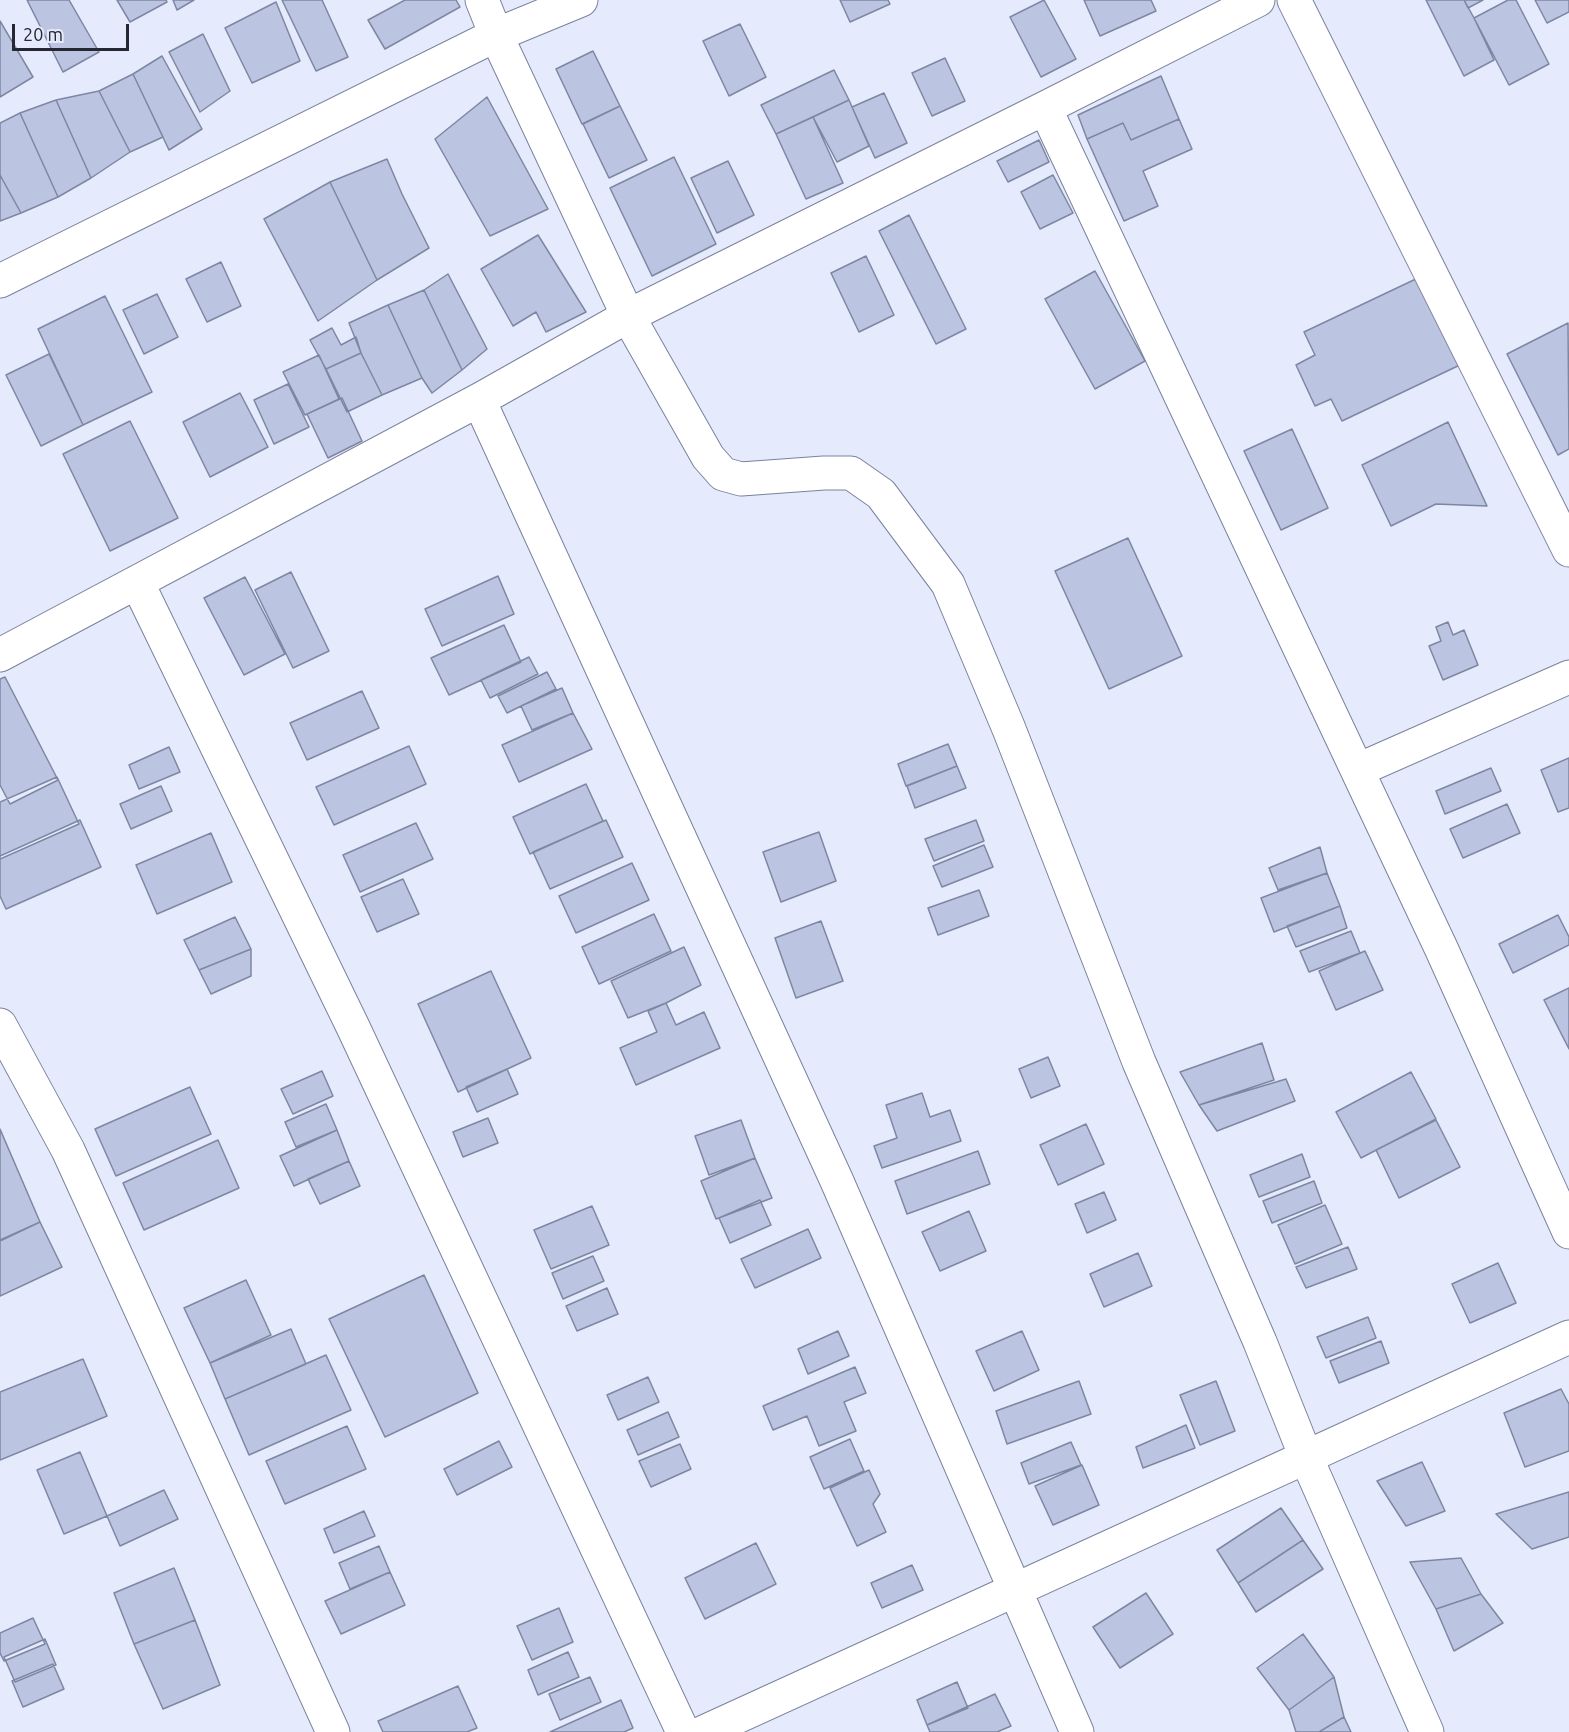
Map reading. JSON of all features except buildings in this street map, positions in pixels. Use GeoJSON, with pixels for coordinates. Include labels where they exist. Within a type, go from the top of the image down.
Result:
{"type":"FeatureCollection","features":[{"type":"Feature","properties":{"kind":"street"},"geometry":{"type":"LineString","coordinates":[[482,0],[496,35],[628,316],[708,457],[723,474],[741,479],[851,473],[880,494],[948,584],[1010,729],[1139,1062],[1260,1341],[1306,1457],[1427,1732]]}},
{"type":"Feature","properties":{"kind":"street"},"geometry":{"type":"LineString","coordinates":[[0,281],[496,35],[581,0]]}},
{"type":"Feature","properties":{"kind":"street"},"geometry":{"type":"LineString","coordinates":[[0,655],[479,400],[628,316],[1258,0]]}},
{"type":"Feature","properties":{"kind":"street"},"geometry":{"type":"LineString","coordinates":[[1294,0],[1569,550]]}},
{"type":"Feature","properties":{"kind":"street"},"geometry":{"type":"LineString","coordinates":[[1045,108],[1441,948],[1569,1232]]}},
{"type":"Feature","properties":{"kind":"street"},"geometry":{"type":"LineString","coordinates":[[479,400],[836,1179],[1077,1732]]}},
{"type":"Feature","properties":{"kind":"street"},"geometry":{"type":"LineString","coordinates":[[137,582],[353,1027],[683,1732]]}},
{"type":"Feature","properties":{"kind":"street"},"geometry":{"type":"LineString","coordinates":[[1358,770],[1569,677]]}},
{"type":"Feature","properties":{"kind":"street"},"geometry":{"type":"LineString","coordinates":[[0,1025],[68,1150],[333,1732]]}},
{"type":"Feature","properties":{"kind":"street"},"geometry":{"type":"LineString","coordinates":[[704,1732],[1569,1337]]}}]}
